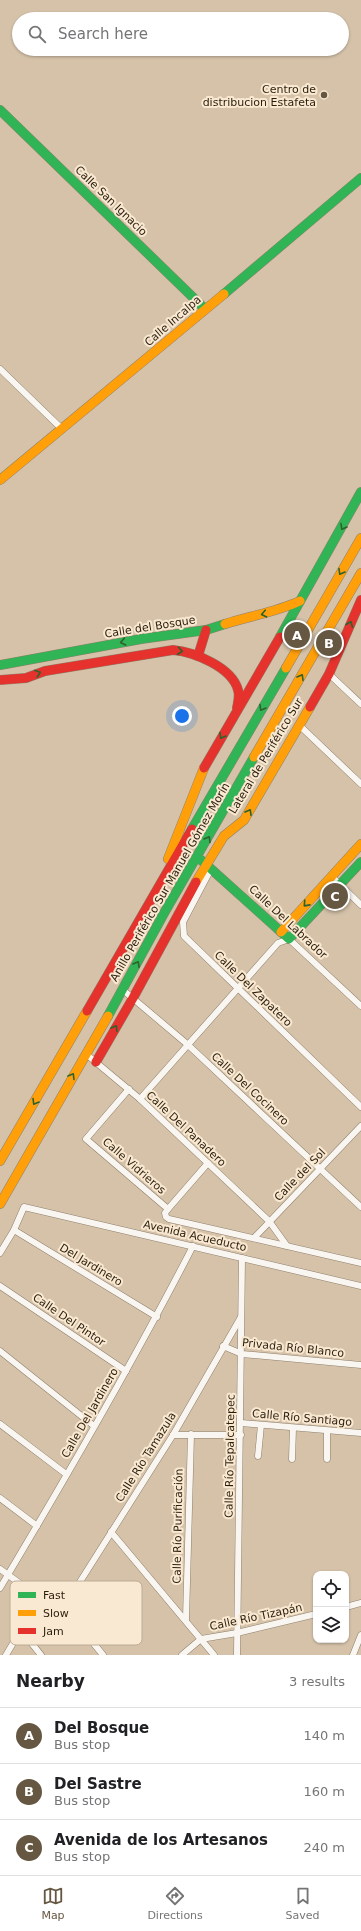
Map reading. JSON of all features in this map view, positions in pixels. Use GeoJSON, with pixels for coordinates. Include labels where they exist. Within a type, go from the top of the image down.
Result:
{"type":"FeatureCollection","features":[{"type":"Feature","properties":{"kind":"main road","name":"Calle San Ignacio"},"geometry":{"type":"LineString","coordinates":[[0,110],[205,309]]}},
{"type":"Feature","properties":{"kind":"main road","name":"Calle Incalpa"},"geometry":{"type":"LineString","coordinates":[[0,480],[361,178]]}},
{"type":"Feature","properties":{"kind":"main road"},"geometry":{"type":"LineString","coordinates":[[152,899],[204,768],[361,492]]}},
{"type":"Feature","properties":{"kind":"main road","name":"Anillo Periférico Sur Manuel Gómez Morín"},"geometry":{"type":"LineString","coordinates":[[0,1161],[361,538]]}},
{"type":"Feature","properties":{"kind":"main road","name":"Anillo Periférico Sur Manuel Gómez Morín"},"geometry":{"type":"LineString","coordinates":[[0,1204],[17,1176],[52,1110],[123,990],[361,573]]}},
{"type":"Feature","properties":{"kind":"main road","name":"Calle del Bosque"},"geometry":{"type":"LineString","coordinates":[[0,665],[140,639],[206,630],[280,610],[300,601]]}},
{"type":"Feature","properties":{"kind":"main road","name":"Lateral de Periférico Sur"},"geometry":{"type":"LineString","coordinates":[[96,1062],[224,836],[244,820],[329,674],[360,604]]}},
{"type":"Feature","properties":{"kind":"main road"},"geometry":{"type":"LineString","coordinates":[[198,656],[206,630]]}},
{"type":"Feature","properties":{"kind":"main road"},"geometry":{"type":"LineString","coordinates":[[0,680],[26,678],[45,671],[173,650],[190,652],[230,674],[238,689],[239,696],[237,710]]}},
{"type":"Feature","properties":{"kind":"main road"},"geometry":{"type":"LineString","coordinates":[[281,932],[361,844]]}},
{"type":"Feature","properties":{"kind":"main road","name":"Calle Del Labrador"},"geometry":{"type":"LineString","coordinates":[[198,857],[288,939]]}},
{"type":"Feature","properties":{"kind":"main road"},"geometry":{"type":"LineString","coordinates":[[288,939],[361,862]]}},
{"type":"Feature","properties":{"kind":"street"},"geometry":{"type":"LineString","coordinates":[[0,369],[62,429]]}},
{"type":"Feature","properties":{"kind":"street"},"geometry":{"type":"LineString","coordinates":[[329,674],[361,704]]}},
{"type":"Feature","properties":{"kind":"street"},"geometry":{"type":"LineString","coordinates":[[299,725],[361,784]]}},
{"type":"Feature","properties":{"kind":"street","name":"Calle Del Zapatero"},"geometry":{"type":"LineString","coordinates":[[208,866],[183,922],[182,929],[184,936],[361,1107]]}},
{"type":"Feature","properties":{"kind":"street"},"geometry":{"type":"LineString","coordinates":[[331,876],[361,905]]}},
{"type":"Feature","properties":{"kind":"street"},"geometry":{"type":"LineString","coordinates":[[278,944],[281,932]]}},
{"type":"Feature","properties":{"kind":"street"},"geometry":{"type":"LineString","coordinates":[[140,1099],[237,988],[278,944],[288,939]]}},
{"type":"Feature","properties":{"kind":"street","name":"Calle Del Labrador"},"geometry":{"type":"LineString","coordinates":[[288,939],[361,1006]]}},
{"type":"Feature","properties":{"kind":"street","name":"Calle Del Cocinero"},"geometry":{"type":"LineString","coordinates":[[123,990],[187,1044],[361,1207]]}},
{"type":"Feature","properties":{"kind":"street","name":"Calle Del Panadero"},"geometry":{"type":"LineString","coordinates":[[86,1054],[129,1089],[270,1221],[287,1246]]}},
{"type":"Feature","properties":{"kind":"street","name":"Calle Vidrieros"},"geometry":{"type":"LineString","coordinates":[[129,1089],[86,1140],[168,1209]]}},
{"type":"Feature","properties":{"kind":"street","name":"Calle del Sol"},"geometry":{"type":"LineString","coordinates":[[254,1238],[319,1168],[361,1126]]}},
{"type":"Feature","properties":{"kind":"street","name":"Calle Vidrieros"},"geometry":{"type":"LineString","coordinates":[[166,1217],[165,1213],[168,1209],[208,1163]]}},
{"type":"Feature","properties":{"kind":"street","name":"Avenida Acueducto"},"geometry":{"type":"LineString","coordinates":[[14,1230],[24,1207],[361,1286]]}},
{"type":"Feature","properties":{"kind":"street","name":"Avenida Acueducto"},"geometry":{"type":"LineString","coordinates":[[166,1217],[169,1219],[361,1264]]}},
{"type":"Feature","properties":{"kind":"street"},"geometry":{"type":"LineString","coordinates":[[0,1253],[14,1230]]}},
{"type":"Feature","properties":{"kind":"street","name":"Del Jardinero"},"geometry":{"type":"LineString","coordinates":[[14,1230],[156,1317]]}},
{"type":"Feature","properties":{"kind":"street","name":"Calle Del Jardinero"},"geometry":{"type":"LineString","coordinates":[[0,1588],[126,1371],[193,1246]]}},
{"type":"Feature","properties":{"kind":"street","name":"Calle Río Tepalcatepec"},"geometry":{"type":"LineString","coordinates":[[237,1655],[241,1434],[242,1258]]}},
{"type":"Feature","properties":{"kind":"street","name":"Calle Del Pintor"},"geometry":{"type":"LineString","coordinates":[[0,1286],[126,1371]]}},
{"type":"Feature","properties":{"kind":"street","name":"Calle Río Tamazula"},"geometry":{"type":"LineString","coordinates":[[80,1581],[173,1435],[242,1315]]}},
{"type":"Feature","properties":{"kind":"street","name":"Privada Río Blanco"},"geometry":{"type":"LineString","coordinates":[[223,1346],[242,1354],[361,1365]]}},
{"type":"Feature","properties":{"kind":"street"},"geometry":{"type":"LineString","coordinates":[[0,1351],[94,1426]]}},
{"type":"Feature","properties":{"kind":"street","name":"Calle Río Santiago"},"geometry":{"type":"LineString","coordinates":[[241,1423],[361,1433]]}},
{"type":"Feature","properties":{"kind":"street"},"geometry":{"type":"LineString","coordinates":[[0,1424],[66,1474]]}},
{"type":"Feature","properties":{"kind":"street"},"geometry":{"type":"LineString","coordinates":[[258,1456],[261,1425]]}},
{"type":"Feature","properties":{"kind":"street"},"geometry":{"type":"LineString","coordinates":[[292,1459],[293,1428]]}},
{"type":"Feature","properties":{"kind":"street"},"geometry":{"type":"LineString","coordinates":[[327,1430],[327,1459]]}},
{"type":"Feature","properties":{"kind":"street","name":"Calle Río Purificación"},"geometry":{"type":"LineString","coordinates":[[186,1619],[191,1434]]}},
{"type":"Feature","properties":{"kind":"street"},"geometry":{"type":"LineString","coordinates":[[173,1435],[241,1434]]}},
{"type":"Feature","properties":{"kind":"street"},"geometry":{"type":"LineString","coordinates":[[0,1498],[37,1526]]}},
{"type":"Feature","properties":{"kind":"street"},"geometry":{"type":"LineString","coordinates":[[111,1532],[186,1619],[214,1655]]}},
{"type":"Feature","properties":{"kind":"street"},"geometry":{"type":"LineString","coordinates":[[0,1569],[17,1581]]}},
{"type":"Feature","properties":{"kind":"street"},"geometry":{"type":"LineString","coordinates":[[349,1606],[361,1603]]}},
{"type":"Feature","properties":{"kind":"street","name":"Calle Río Tizapán"},"geometry":{"type":"LineString","coordinates":[[182,1655],[201,1639],[237,1633],[313,1615]]}},
{"type":"Feature","properties":{"kind":"street"},"geometry":{"type":"LineString","coordinates":[[353,1655],[361,1635]]}},
{"type":"Feature","properties":{"kind":"street"},"geometry":{"type":"LineString","coordinates":[[6,1655],[12,1645]]}},
{"type":"Feature","properties":{"kind":"street"},"geometry":{"type":"LineString","coordinates":[[34,1645],[42,1655]]}},
{"type":"Feature","properties":{"kind":"street"},"geometry":{"type":"LineString","coordinates":[[95,1645],[103,1655]]}},
{"type":"Feature","properties":{"kind":"traffic: fast"},"geometry":{"type":"LineString","coordinates":[[0,110],[205,309]]}},
{"type":"Feature","properties":{"kind":"traffic: fast"},"geometry":{"type":"LineString","coordinates":[[224,294],[361,178]]}},
{"type":"Feature","properties":{"kind":"traffic: fast"},"geometry":{"type":"LineString","coordinates":[[280,637],[361,492]]}},
{"type":"Feature","properties":{"kind":"traffic: fast"},"geometry":{"type":"LineString","coordinates":[[0,665],[141,639],[206,630],[225,624]]}},
{"type":"Feature","properties":{"kind":"traffic: fast"},"geometry":{"type":"LineString","coordinates":[[192,829],[286,668]]}},
{"type":"Feature","properties":{"kind":"traffic: fast"},"geometry":{"type":"LineString","coordinates":[[108,1016],[163,915],[254,757]]}},
{"type":"Feature","properties":{"kind":"traffic: fast"},"geometry":{"type":"LineString","coordinates":[[201,860],[289,939],[361,862]]}},
{"type":"Feature","properties":{"kind":"traffic: slow"},"geometry":{"type":"LineString","coordinates":[[0,480],[224,294]]}},
{"type":"Feature","properties":{"kind":"traffic: slow"},"geometry":{"type":"LineString","coordinates":[[286,668],[361,538]]}},
{"type":"Feature","properties":{"kind":"traffic: slow"},"geometry":{"type":"LineString","coordinates":[[254,757],[361,573]]}},
{"type":"Feature","properties":{"kind":"traffic: slow"},"geometry":{"type":"LineString","coordinates":[[225,624],[272,611],[300,601]]}},
{"type":"Feature","properties":{"kind":"traffic: slow"},"geometry":{"type":"LineString","coordinates":[[196,882],[224,836],[244,820],[310,707]]}},
{"type":"Feature","properties":{"kind":"traffic: slow"},"geometry":{"type":"LineString","coordinates":[[168,859],[204,768]]}},
{"type":"Feature","properties":{"kind":"traffic: slow"},"geometry":{"type":"LineString","coordinates":[[281,932],[361,844]]}},
{"type":"Feature","properties":{"kind":"traffic: slow"},"geometry":{"type":"LineString","coordinates":[[0,1161],[87,1011]]}},
{"type":"Feature","properties":{"kind":"traffic: slow"},"geometry":{"type":"LineString","coordinates":[[0,1204],[108,1016]]}},
{"type":"Feature","properties":{"kind":"traffic: jam"},"geometry":{"type":"LineString","coordinates":[[310,707],[329,674],[361,600]]}},
{"type":"Feature","properties":{"kind":"traffic: jam"},"geometry":{"type":"LineString","coordinates":[[198,656],[206,630]]}},
{"type":"Feature","properties":{"kind":"traffic: jam"},"geometry":{"type":"LineString","coordinates":[[204,768],[280,637]]}},
{"type":"Feature","properties":{"kind":"traffic: jam"},"geometry":{"type":"LineString","coordinates":[[0,680],[26,678],[45,671],[173,650],[182,651],[201,657],[228,674],[238,690],[239,697],[237,708]]}},
{"type":"Feature","properties":{"kind":"traffic: jam"},"geometry":{"type":"LineString","coordinates":[[87,1011],[192,829]]}},
{"type":"Feature","properties":{"kind":"traffic: jam"},"geometry":{"type":"LineString","coordinates":[[96,1062],[133,998],[196,882]]}},
{"type":"Feature","properties":{"kind":"place","name":"Centro de distribucion Estafeta"},"geometry":{"type":"Point","coordinates":[324,95]}},
{"type":"Feature","properties":{"kind":"place","name":"Del Bosque"},"geometry":{"type":"Point","coordinates":[297,635]}},
{"type":"Feature","properties":{"kind":"place","name":"Del Sastre"},"geometry":{"type":"Point","coordinates":[329,643]}},
{"type":"Feature","properties":{"kind":"place","name":"Avenida de los Artesanos"},"geometry":{"type":"Point","coordinates":[335,896]}}]}
